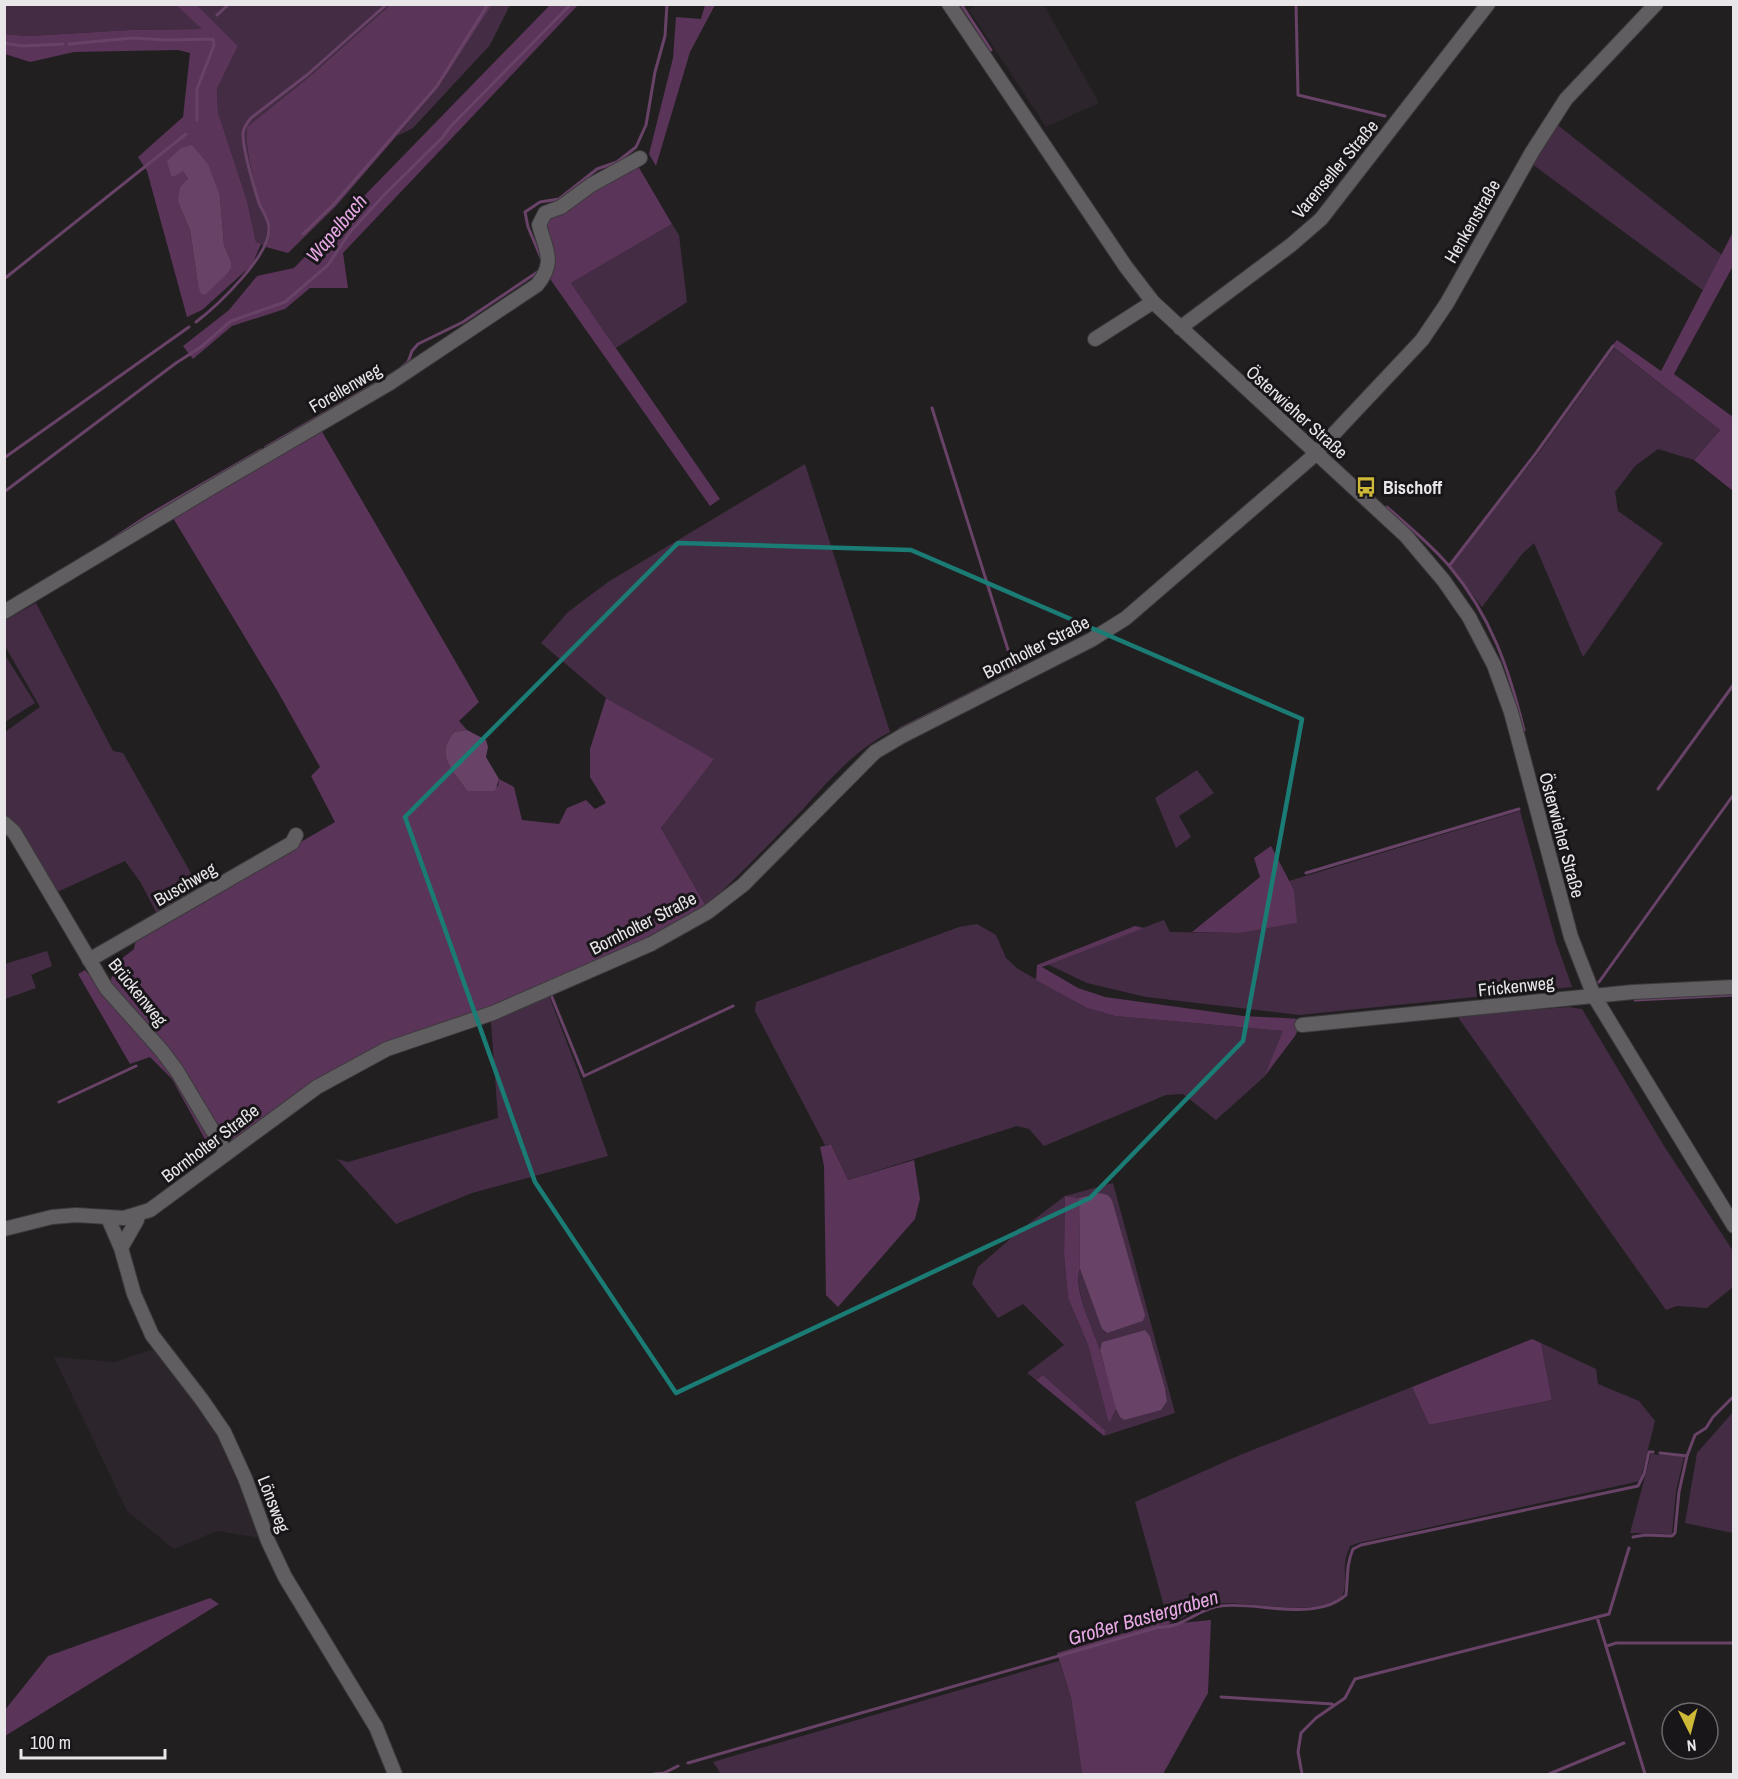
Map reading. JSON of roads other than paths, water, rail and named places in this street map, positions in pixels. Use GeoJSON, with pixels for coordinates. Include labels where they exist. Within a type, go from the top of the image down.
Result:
{"type":"FeatureCollection","features":[{"type":"Feature","properties":{"kind":"street","name":"Österwieher Straße"},"geometry":{"type":"LineString","coordinates":[[949,4],[1126,267],[1154,302],[1406,536],[1430,563],[1469,617],[1494,665],[1511,712],[1571,937],[1594,996],[1734,1226]]}},
{"type":"Feature","properties":{"kind":"street","name":"Varenseller Straße"},"geometry":{"type":"LineString","coordinates":[[1180,328],[1291,245],[1321,219],[1488,4]]}},
{"type":"Feature","properties":{"kind":"street","name":"Henkenstraße"},"geometry":{"type":"LineString","coordinates":[[1316,453],[1433,326],[1550,122],[1566,99],[1656,4]]}},
{"type":"Feature","properties":{"kind":"street","name":"Forellenweg"},"geometry":{"type":"LineString","coordinates":[[4,612],[390,383],[537,285],[546,274],[549,262],[539,225],[545,213],[561,207],[591,185],[640,158]]}},
{"type":"Feature","properties":{"kind":"street"},"geometry":{"type":"LineString","coordinates":[[1095,339],[1154,302]]}},
{"type":"Feature","properties":{"kind":"street","name":"Bornholter Straße"},"geometry":{"type":"LineString","coordinates":[[4,1229],[52,1217],[76,1215],[124,1218],[150,1210],[317,1088],[387,1049],[493,1013],[651,944],[708,912],[743,885],[875,752],[1091,640],[1126,618],[1316,453]]}},
{"type":"Feature","properties":{"kind":"street","name":"Brückenweg"},"geometry":{"type":"LineString","coordinates":[[4,823],[14,832],[106,988],[177,1071],[226,1153]]}},
{"type":"Feature","properties":{"kind":"street","name":"Buschweg"},"geometry":{"type":"LineString","coordinates":[[89,960],[292,843],[296,836]]}},
{"type":"Feature","properties":{"kind":"street","name":"Frickenweg"},"geometry":{"type":"LineString","coordinates":[[1302,1025],[1594,996],[1734,987]]}},
{"type":"Feature","properties":{"kind":"street"},"geometry":{"type":"LineString","coordinates":[[121,1248],[138,1214]]}},
{"type":"Feature","properties":{"kind":"street","name":"Lönsweg"},"geometry":{"type":"LineString","coordinates":[[108,1218],[121,1248],[134,1294],[152,1335],[224,1432],[285,1577],[376,1727],[395,1774]]}},
{"type":"Feature","properties":{"kind":"waterway"},"geometry":{"type":"LineString","coordinates":[[217,15],[229,4]]}},
{"type":"Feature","properties":{"kind":"waterway"},"geometry":{"type":"LineString","coordinates":[[196,322],[241,279],[261,252],[267,239],[269,225],[259,203],[245,149],[243,134],[246,126],[251,118],[307,75],[387,4]]}},
{"type":"Feature","properties":{"kind":"waterway"},"geometry":{"type":"LineString","coordinates":[[303,234],[333,205],[437,86],[488,4]]}},
{"type":"Feature","properties":{"kind":"waterway","name":"Wapelbach"},"geometry":{"type":"LineString","coordinates":[[4,492],[176,363],[201,347],[231,321],[285,302],[328,265],[350,232],[385,194],[571,4]]}},
{"type":"Feature","properties":{"kind":"waterway"},"geometry":{"type":"LineString","coordinates":[[542,260],[528,227],[525,212],[540,202],[559,199],[597,169],[617,162],[636,147],[646,125],[655,72],[665,36],[667,4]]}},
{"type":"Feature","properties":{"kind":"waterway"},"geometry":{"type":"LineString","coordinates":[[961,4],[991,50]]}},
{"type":"Feature","properties":{"kind":"waterway"},"geometry":{"type":"LineString","coordinates":[[1296,4],[1298,95],[1385,116]]}},
{"type":"Feature","properties":{"kind":"waterway"},"geometry":{"type":"LineString","coordinates":[[69,44],[133,38],[213,39],[214,45],[197,89],[197,120]]}},
{"type":"Feature","properties":{"kind":"waterway"},"geometry":{"type":"LineString","coordinates":[[4,43],[22,46],[63,44]]}},
{"type":"Feature","properties":{"kind":"waterway"},"geometry":{"type":"LineString","coordinates":[[4,279],[186,134]]}},
{"type":"Feature","properties":{"kind":"waterway"},"geometry":{"type":"LineString","coordinates":[[402,367],[408,362],[412,351],[418,344],[463,322],[539,271]]}},
{"type":"Feature","properties":{"kind":"waterway"},"geometry":{"type":"LineString","coordinates":[[4,458],[189,327]]}},
{"type":"Feature","properties":{"kind":"waterway"},"geometry":{"type":"LineString","coordinates":[[1449,566],[1536,453],[1613,346]]}},
{"type":"Feature","properties":{"kind":"waterway"},"geometry":{"type":"LineString","coordinates":[[266,447],[397,371]]}},
{"type":"Feature","properties":{"kind":"waterway"},"geometry":{"type":"LineString","coordinates":[[932,408],[1015,672]]}},
{"type":"Feature","properties":{"kind":"waterway"},"geometry":{"type":"LineString","coordinates":[[105,544],[149,515],[261,450]]}},
{"type":"Feature","properties":{"kind":"waterway"},"geometry":{"type":"LineString","coordinates":[[1387,507],[1443,559],[1477,605],[1505,665],[1524,730]]}},
{"type":"Feature","properties":{"kind":"waterway"},"geometry":{"type":"LineString","coordinates":[[900,729],[1007,675]]}},
{"type":"Feature","properties":{"kind":"waterway"},"geometry":{"type":"LineString","coordinates":[[1658,789],[1734,684]]}},
{"type":"Feature","properties":{"kind":"waterway"},"geometry":{"type":"LineString","coordinates":[[1599,982],[1734,794]]}},
{"type":"Feature","properties":{"kind":"waterway"},"geometry":{"type":"LineString","coordinates":[[1306,873],[1519,809]]}},
{"type":"Feature","properties":{"kind":"waterway"},"geometry":{"type":"LineString","coordinates":[[551,995],[584,1076],[733,1006]]}},
{"type":"Feature","properties":{"kind":"waterway"},"geometry":{"type":"LineString","coordinates":[[1635,1000],[1734,995]]}},
{"type":"Feature","properties":{"kind":"waterway"},"geometry":{"type":"LineString","coordinates":[[59,1102],[136,1066]]}},
{"type":"Feature","properties":{"kind":"waterway","name":"Großer Bastergraben"},"geometry":{"type":"LineString","coordinates":[[1660,1453],[1687,1456],[1695,1435],[1706,1428],[1713,1417],[1734,1396]]}},
{"type":"Feature","properties":{"kind":"waterway","name":"Großer Bastergraben"},"geometry":{"type":"LineString","coordinates":[[688,1763],[1159,1627],[1175,1625],[1205,1610],[1220,1606],[1318,1608],[1346,1595],[1351,1555],[1353,1549],[1361,1545],[1638,1486],[1644,1474],[1649,1452],[1653,1452]]}},
{"type":"Feature","properties":{"kind":"waterway"},"geometry":{"type":"LineString","coordinates":[[1633,1537],[1672,1536],[1675,1533],[1679,1492],[1687,1456]]}},
{"type":"Feature","properties":{"kind":"waterway"},"geometry":{"type":"LineString","coordinates":[[1302,1774],[1298,1752],[1301,1733],[1316,1718],[1345,1698],[1355,1679],[1609,1614],[1629,1548]]}},
{"type":"Feature","properties":{"kind":"waterway"},"geometry":{"type":"LineString","coordinates":[[1597,1617],[1645,1774]]}},
{"type":"Feature","properties":{"kind":"waterway"},"geometry":{"type":"LineString","coordinates":[[1607,1646],[1616,1643],[1734,1643]]}},
{"type":"Feature","properties":{"kind":"waterway"},"geometry":{"type":"LineString","coordinates":[[1221,1697],[1332,1704]]}},
{"type":"Feature","properties":{"kind":"waterway"},"geometry":{"type":"LineString","coordinates":[[1549,1774],[1624,1743]]}},
{"type":"Feature","properties":{"kind":"waterway","name":"Großer Bastergraben"},"geometry":{"type":"LineString","coordinates":[[653,1774],[664,1773],[678,1766]]}},
{"type":"Feature","properties":{"kind":"place","name":"Bischoff"},"geometry":{"type":"Point","coordinates":[1366,487]}}]}
